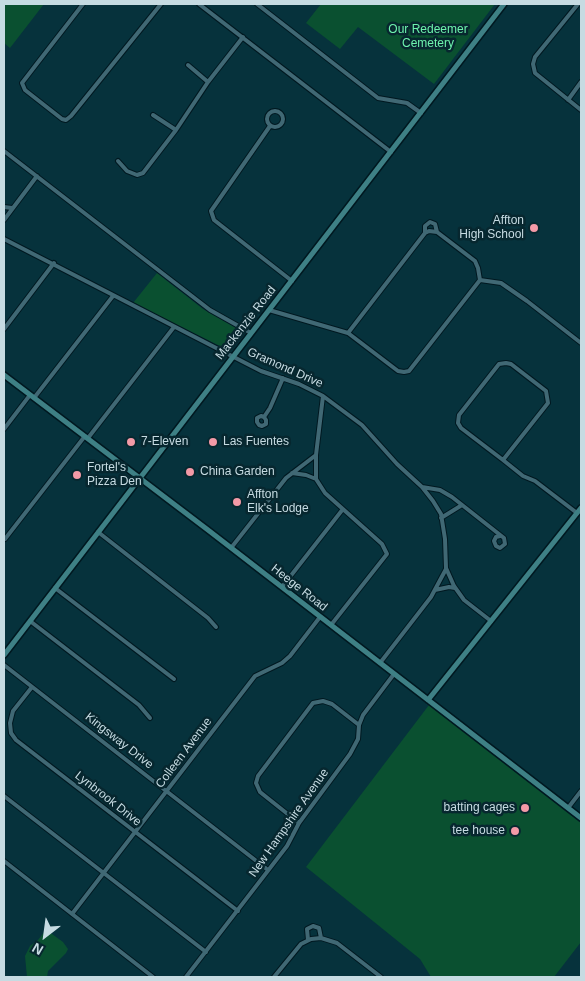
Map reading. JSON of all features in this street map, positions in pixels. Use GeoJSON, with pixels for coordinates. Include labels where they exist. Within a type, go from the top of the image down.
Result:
{"type":"FeatureCollection","features":[{"type":"Feature","properties":{"kind":"street"},"geometry":{"type":"LineString","coordinates":[[83,4],[22,83],[25,90],[62,119],[66,120],[161,4]]}},
{"type":"Feature","properties":{"kind":"street"},"geometry":{"type":"LineString","coordinates":[[199,4],[391,153]]}},
{"type":"Feature","properties":{"kind":"street"},"geometry":{"type":"LineString","coordinates":[[257,4],[378,98],[407,103],[421,113]]}},
{"type":"Feature","properties":{"kind":"street","name":"Mackenzie Road"},"geometry":{"type":"LineString","coordinates":[[4,655],[504,4]]}},
{"type":"Feature","properties":{"kind":"street"},"geometry":{"type":"LineString","coordinates":[[579,5],[535,57],[533,64],[535,73],[581,110]]}},
{"type":"Feature","properties":{"kind":"street"},"geometry":{"type":"LineString","coordinates":[[118,160],[126,171],[137,175],[143,173],[176,130],[208,82],[243,37]]}},
{"type":"Feature","properties":{"kind":"street"},"geometry":{"type":"LineString","coordinates":[[188,65],[208,82]]}},
{"type":"Feature","properties":{"kind":"street"},"geometry":{"type":"LineString","coordinates":[[568,100],[581,82]]}},
{"type":"Feature","properties":{"kind":"street"},"geometry":{"type":"LineString","coordinates":[[273,111],[280,112],[283,118],[282,124],[276,127],[270,126],[267,120],[268,114],[273,111]]}},
{"type":"Feature","properties":{"kind":"street"},"geometry":{"type":"LineString","coordinates":[[153,115],[176,130]]}},
{"type":"Feature","properties":{"kind":"street"},"geometry":{"type":"LineString","coordinates":[[270,126],[211,211],[214,220],[292,281]]}},
{"type":"Feature","properties":{"kind":"street"},"geometry":{"type":"LineString","coordinates":[[4,151],[210,310],[251,334]]}},
{"type":"Feature","properties":{"kind":"street"},"geometry":{"type":"LineString","coordinates":[[4,220],[37,176]]}},
{"type":"Feature","properties":{"kind":"street"},"geometry":{"type":"LineString","coordinates":[[4,207],[12,208]]}},
{"type":"Feature","properties":{"kind":"street"},"geometry":{"type":"LineString","coordinates":[[427,232],[425,226],[430,222],[435,224],[437,232]]}},
{"type":"Feature","properties":{"kind":"street"},"geometry":{"type":"LineString","coordinates":[[269,310],[348,333],[398,372],[409,370],[480,280],[475,261],[437,232],[427,232]]}},
{"type":"Feature","properties":{"kind":"street"},"geometry":{"type":"LineString","coordinates":[[348,333],[427,232]]}},
{"type":"Feature","properties":{"kind":"street","name":"Gramond Drive"},"geometry":{"type":"LineString","coordinates":[[4,239],[261,371],[323,396],[362,425],[397,464],[422,487],[433,501],[441,518],[445,539],[446,568],[455,588],[464,600],[491,621]]}},
{"type":"Feature","properties":{"kind":"street"},"geometry":{"type":"LineString","coordinates":[[4,329],[54,263]]}},
{"type":"Feature","properties":{"kind":"street"},"geometry":{"type":"LineString","coordinates":[[480,280],[501,283],[527,300],[581,343]]}},
{"type":"Feature","properties":{"kind":"street"},"geometry":{"type":"LineString","coordinates":[[4,429],[113,296]]}},
{"type":"Feature","properties":{"kind":"street"},"geometry":{"type":"LineString","coordinates":[[5,538],[174,327]]}},
{"type":"Feature","properties":{"kind":"street"},"geometry":{"type":"LineString","coordinates":[[503,460],[548,403],[546,391],[511,364],[506,363],[499,364],[459,415],[458,423],[461,428],[523,476],[543,487],[577,513]]}},
{"type":"Feature","properties":{"kind":"street","name":"Heege Road"},"geometry":{"type":"LineString","coordinates":[[4,375],[581,818]]}},
{"type":"Feature","properties":{"kind":"street"},"geometry":{"type":"LineString","coordinates":[[264,417],[270,408],[282,378]]}},
{"type":"Feature","properties":{"kind":"street"},"geometry":{"type":"LineString","coordinates":[[323,396],[316,455],[316,479],[325,493],[382,544],[387,554],[331,625]]}},
{"type":"Feature","properties":{"kind":"street"},"geometry":{"type":"LineString","coordinates":[[231,548],[286,478],[316,455]]}},
{"type":"Feature","properties":{"kind":"street"},"geometry":{"type":"LineString","coordinates":[[292,473],[316,479]]}},
{"type":"Feature","properties":{"kind":"street"},"geometry":{"type":"LineString","coordinates":[[422,487],[440,490],[500,536]]}},
{"type":"Feature","properties":{"kind":"street"},"geometry":{"type":"LineString","coordinates":[[441,518],[462,505]]}},
{"type":"Feature","properties":{"kind":"street"},"geometry":{"type":"LineString","coordinates":[[428,700],[581,508]]}},
{"type":"Feature","properties":{"kind":"street"},"geometry":{"type":"LineString","coordinates":[[282,587],[343,509]]}},
{"type":"Feature","properties":{"kind":"street"},"geometry":{"type":"LineString","coordinates":[[98,532],[208,618],[216,627]]}},
{"type":"Feature","properties":{"kind":"street"},"geometry":{"type":"LineString","coordinates":[[380,663],[435,590],[446,568]]}},
{"type":"Feature","properties":{"kind":"street"},"geometry":{"type":"LineString","coordinates":[[435,590],[449,587],[455,588]]}},
{"type":"Feature","properties":{"kind":"street"},"geometry":{"type":"LineString","coordinates":[[55,588],[174,679]]}},
{"type":"Feature","properties":{"kind":"street","name":"Colleen Avenue"},"geometry":{"type":"LineString","coordinates":[[72,914],[255,676],[282,663],[290,656],[320,616]]}},
{"type":"Feature","properties":{"kind":"street"},"geometry":{"type":"LineString","coordinates":[[30,621],[139,704],[150,718]]}},
{"type":"Feature","properties":{"kind":"street","name":"Kingsway Drive"},"geometry":{"type":"LineString","coordinates":[[4,665],[268,870]]}},
{"type":"Feature","properties":{"kind":"street","name":"New Hampshire Avenue"},"geometry":{"type":"LineString","coordinates":[[186,977],[287,846],[299,823],[350,754],[358,739],[359,725],[363,715],[394,674]]}},
{"type":"Feature","properties":{"kind":"street","name":"Lynbrook Drive"},"geometry":{"type":"LineString","coordinates":[[32,687],[12,712],[11,734],[16,740],[238,911]]}},
{"type":"Feature","properties":{"kind":"street"},"geometry":{"type":"LineString","coordinates":[[299,823],[260,792],[256,783],[258,776],[313,703],[323,701],[332,704],[359,725]]}},
{"type":"Feature","properties":{"kind":"street"},"geometry":{"type":"LineString","coordinates":[[568,808],[581,791]]}},
{"type":"Feature","properties":{"kind":"street"},"geometry":{"type":"LineString","coordinates":[[4,796],[206,952]]}},
{"type":"Feature","properties":{"kind":"street"},"geometry":{"type":"LineString","coordinates":[[4,862],[153,977]]}},
{"type":"Feature","properties":{"kind":"street"},"geometry":{"type":"LineString","coordinates":[[308,940],[306,932],[313,926],[318,928],[320,938]]}},
{"type":"Feature","properties":{"kind":"street"},"geometry":{"type":"LineString","coordinates":[[274,977],[298,947],[308,940],[320,938],[329,939],[337,943],[381,977]]}},
{"type":"Feature","properties":{"kind":"green space"},"geometry":{"type":"Polygon","coordinates":[[[4,4],[44,4],[10,48],[4,43],[4,4]]]}},
{"type":"Feature","properties":{"kind":"green space","name":"Our Redeemer Cemetery"},"geometry":{"type":"Polygon","coordinates":[[[321,4],[495,4],[434,84],[358,27],[340,49],[306,23],[321,4]]]}},
{"type":"Feature","properties":{"kind":"green space"},"geometry":{"type":"Polygon","coordinates":[[[157,273],[203,309],[241,331],[241,337],[228,350],[133,303],[157,273]]]}},
{"type":"Feature","properties":{"kind":"green space"},"geometry":{"type":"Polygon","coordinates":[[[429,705],[581,823],[581,942],[554,977],[431,977],[420,959],[306,867],[429,705]]]}},
{"type":"Feature","properties":{"kind":"green space"},"geometry":{"type":"Polygon","coordinates":[[[45,931],[63,942],[68,949],[48,971],[47,977],[27,977],[25,956],[30,946],[45,931]]]}},
{"type":"Feature","properties":{"kind":"place","name":"Affton High School"},"geometry":{"type":"Point","coordinates":[534,228]}},
{"type":"Feature","properties":{"kind":"place","name":"7-Eleven"},"geometry":{"type":"Point","coordinates":[131,442]}},
{"type":"Feature","properties":{"kind":"place","name":"Las Fuentes"},"geometry":{"type":"Point","coordinates":[213,442]}},
{"type":"Feature","properties":{"kind":"place","name":"China Garden"},"geometry":{"type":"Point","coordinates":[190,472]}},
{"type":"Feature","properties":{"kind":"place","name":"Fortel's Pizza Den"},"geometry":{"type":"Point","coordinates":[77,475]}},
{"type":"Feature","properties":{"kind":"place","name":"Affton Elk's Lodge"},"geometry":{"type":"Point","coordinates":[237,502]}},
{"type":"Feature","properties":{"kind":"place","name":"batting cages"},"geometry":{"type":"Point","coordinates":[525,808]}},
{"type":"Feature","properties":{"kind":"place","name":"tee house"},"geometry":{"type":"Point","coordinates":[515,831]}}]}
